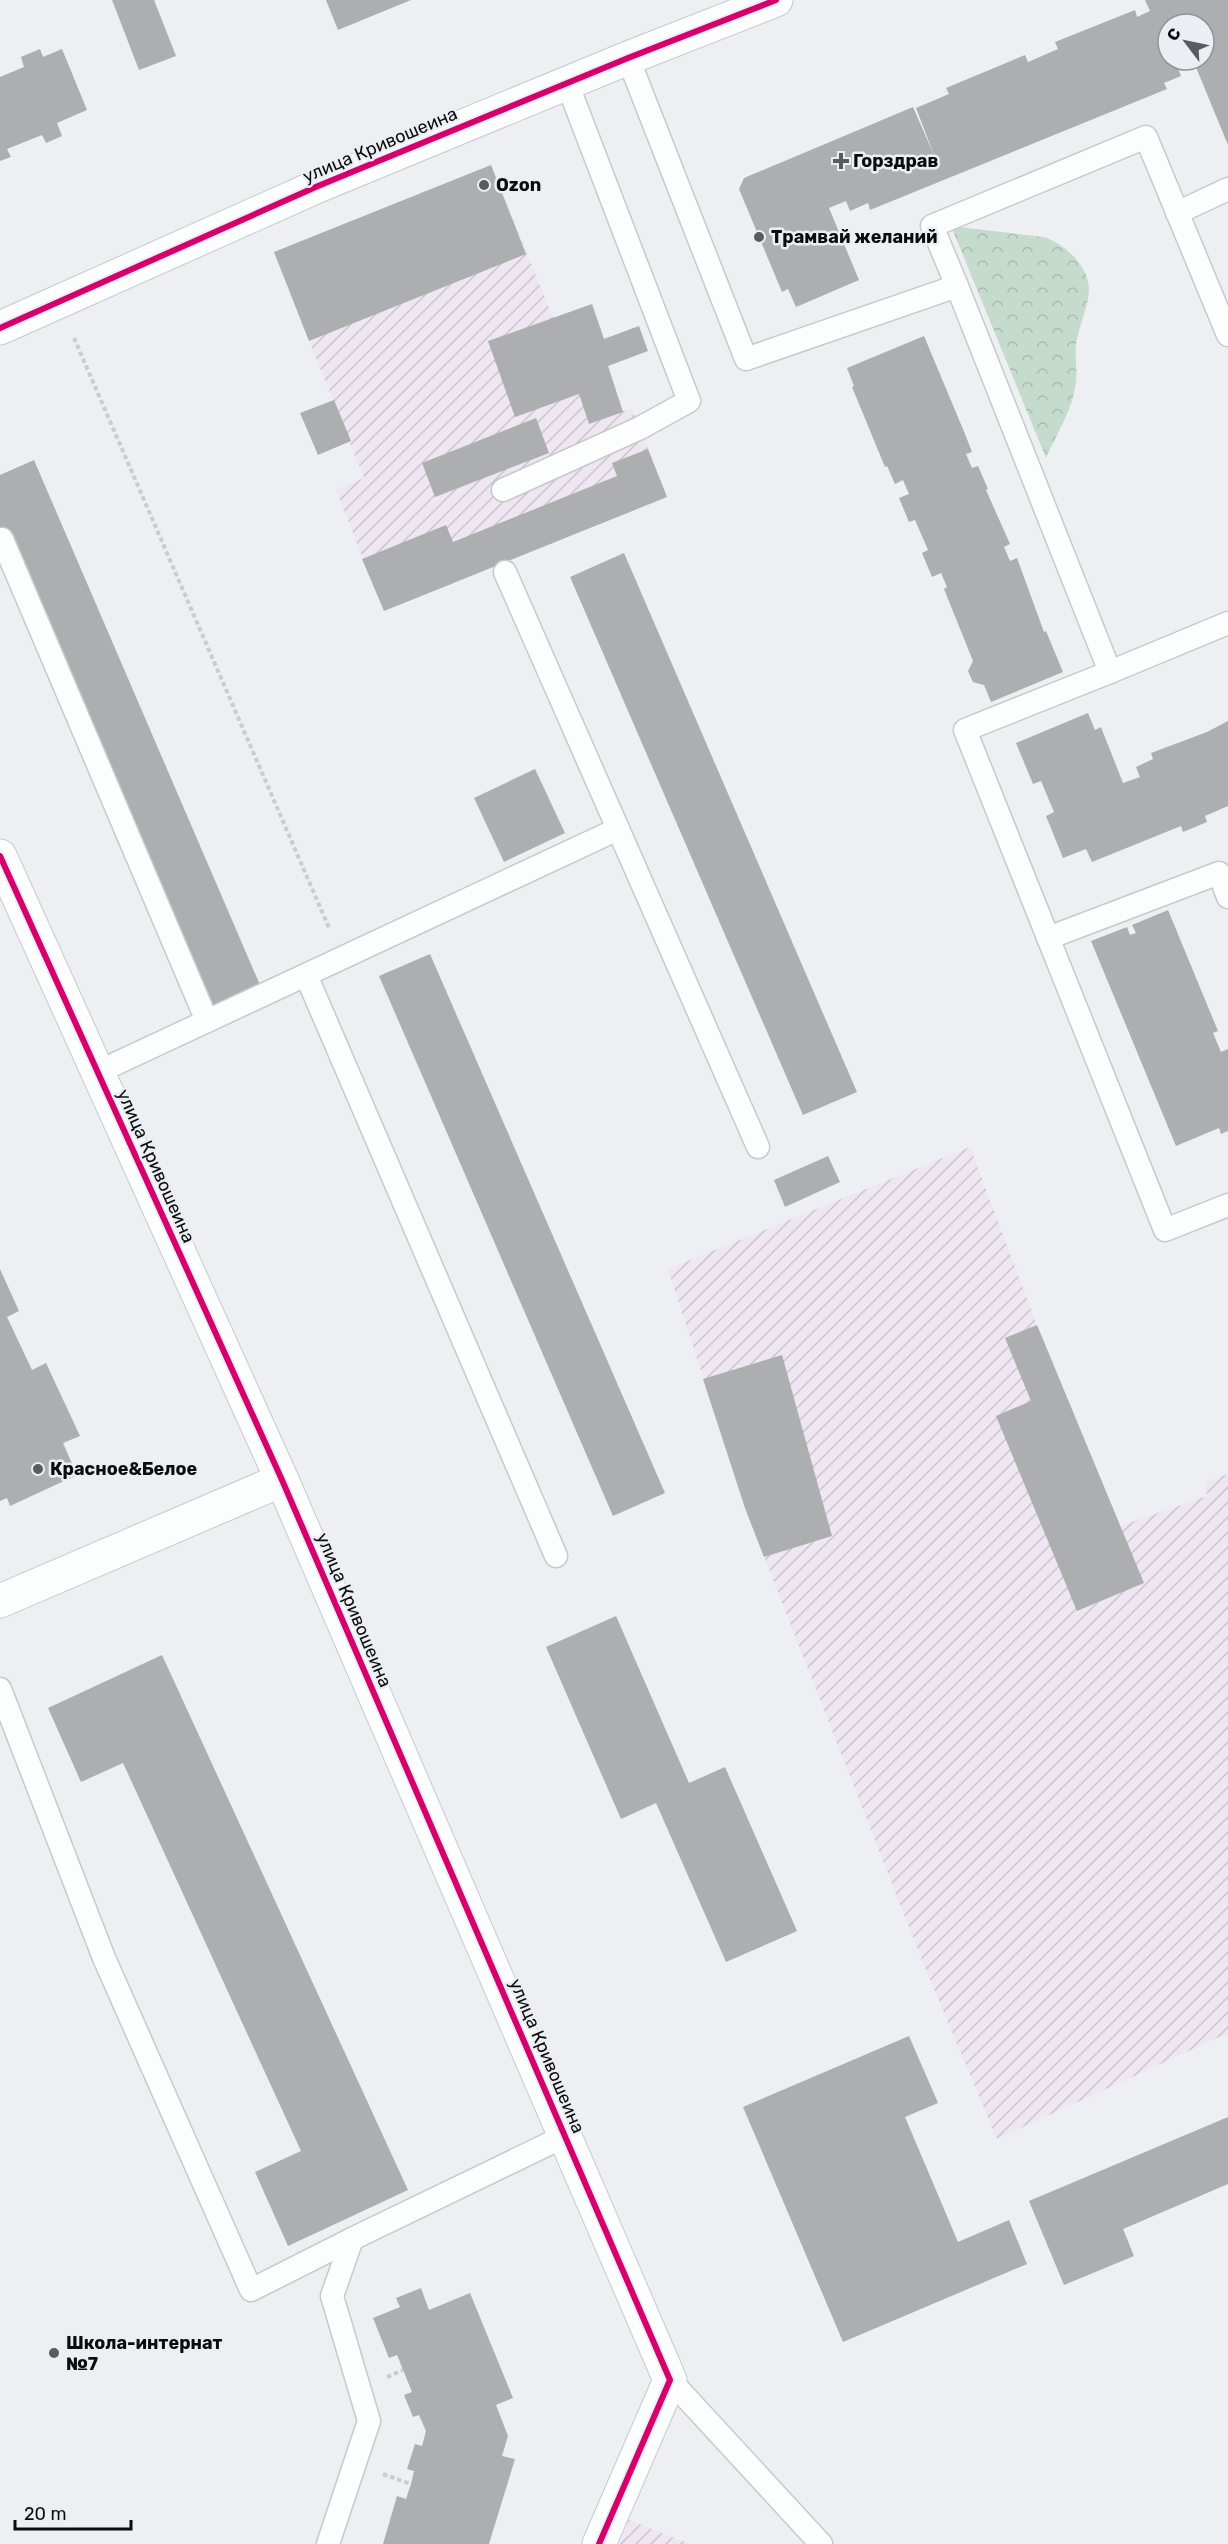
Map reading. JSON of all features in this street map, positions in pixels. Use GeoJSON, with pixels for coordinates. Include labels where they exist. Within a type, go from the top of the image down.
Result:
{"type":"FeatureCollection","features":[{"type":"Feature","properties":{"kind":"street","name":"улица Кривошеина"},"geometry":{"type":"LineString","coordinates":[[0,328],[318,186],[628,58],[776,0]]}},
{"type":"Feature","properties":{"kind":"street","name":"улица Кривошеина"},"geometry":{"type":"LineString","coordinates":[[0,856],[282,1480],[670,2380]]}},
{"type":"Feature","properties":{"kind":"street"},"geometry":{"type":"LineString","coordinates":[[0,1601],[282,1480]]}},
{"type":"Feature","properties":{"kind":"street"},"geometry":{"type":"LineString","coordinates":[[599,2544],[670,2380]]}},
{"type":"Feature","properties":{"kind":"lane"},"geometry":{"type":"LineString","coordinates":[[628,58],[746,359],[957,286]]}},
{"type":"Feature","properties":{"kind":"lane"},"geometry":{"type":"LineString","coordinates":[[503,490],[639,428],[689,401],[567,83]]}},
{"type":"Feature","properties":{"kind":"lane"},"geometry":{"type":"LineString","coordinates":[[1110,672],[932,226],[1146,137],[1228,335]]}},
{"type":"Feature","properties":{"kind":"lane"},"geometry":{"type":"LineString","coordinates":[[1177,213],[1228,189]]}},
{"type":"Feature","properties":{"kind":"lane"},"geometry":{"type":"LineString","coordinates":[[2,539],[207,1022]]}},
{"type":"Feature","properties":{"kind":"lane"},"geometry":{"type":"LineString","coordinates":[[504,572],[758,1147]]}},
{"type":"Feature","properties":{"kind":"lane"},"geometry":{"type":"LineString","coordinates":[[1228,623],[965,730],[1165,1230],[1228,1205]]}},
{"type":"Feature","properties":{"kind":"lane"},"geometry":{"type":"LineString","coordinates":[[98,1072],[618,830]]}},
{"type":"Feature","properties":{"kind":"lane"},"geometry":{"type":"LineString","coordinates":[[1048,938],[1223,871],[1228,897]]}},
{"type":"Feature","properties":{"kind":"lane"},"geometry":{"type":"LineString","coordinates":[[306,975],[556,1556]]}},
{"type":"Feature","properties":{"kind":"lane"},"geometry":{"type":"LineString","coordinates":[[0,1689],[104,1958],[251,2290],[565,2136]]}},
{"type":"Feature","properties":{"kind":"lane"},"geometry":{"type":"LineString","coordinates":[[328,2544],[369,2421],[332,2296],[352,2239]]}},
{"type":"Feature","properties":{"kind":"lane"},"geometry":{"type":"LineString","coordinates":[[670,2380],[821,2544]]}},
{"type":"Feature","properties":{"kind":"path"},"geometry":{"type":"LineString","coordinates":[[74,338],[342,958]]}},
{"type":"Feature","properties":{"kind":"shaded area"},"geometry":{"type":"Polygon","coordinates":[[[491,165],[553,318],[592,304],[604,339],[639,326],[608,366],[623,411],[632,409],[667,497],[384,611],[336,490],[364,478],[274,252],[491,165]]]}},
{"type":"Feature","properties":{"kind":"shaded area"},"geometry":{"type":"Polygon","coordinates":[[[970,1147],[1037,1325],[1120,1526],[1207,1496],[1205,1482],[1228,1474],[1228,2033],[997,2139],[923,1963],[745,1508],[668,1269],[970,1147]]]}},
{"type":"Feature","properties":{"kind":"shaded area"},"geometry":{"type":"Polygon","coordinates":[[[629,2520],[690,2544],[620,2544],[629,2520]]]}},
{"type":"Feature","properties":{"kind":"green space"},"geometry":{"type":"Polygon","coordinates":[[[951,226],[1044,237],[1060,245],[1074,257],[1085,273],[1089,290],[1076,344],[1075,391],[1046,458],[951,226]]]}},
{"type":"Feature","properties":{"kind":"building"},"geometry":{"type":"Polygon","coordinates":[[[112,0],[154,0],[176,56],[139,70],[112,0]]]}},
{"type":"Feature","properties":{"kind":"building"},"geometry":{"type":"Polygon","coordinates":[[[326,0],[411,0],[338,30],[326,0]]]}},
{"type":"Feature","properties":{"kind":"building"},"geometry":{"type":"Polygon","coordinates":[[[1145,0],[1228,0],[1228,145],[1198,72],[1216,72],[1216,12],[1156,12],[1156,72],[1179,72],[1181,76],[1164,83],[1167,89],[870,210],[868,203],[850,211],[846,201],[829,208],[859,280],[796,307],[788,289],[782,292],[739,189],[744,178],[913,107],[934,155],[916,108],[949,94],[946,88],[1025,55],[1028,62],[1058,49],[1055,42],[1135,10],[1137,17],[1150,11],[1145,0]]]}},
{"type":"Feature","properties":{"kind":"building"},"geometry":{"type":"Polygon","coordinates":[[[40,49],[43,57],[62,49],[87,110],[57,123],[62,136],[46,143],[42,135],[7,149],[11,157],[0,161],[0,77],[24,67],[21,57],[40,49]]]}},
{"type":"Feature","properties":{"kind":"building"},"geometry":{"type":"Polygon","coordinates":[[[491,165],[526,254],[309,341],[274,252],[491,165]]]}},
{"type":"Feature","properties":{"kind":"building"},"geometry":{"type":"Polygon","coordinates":[[[592,304],[604,339],[639,326],[648,351],[608,366],[623,412],[589,424],[579,394],[515,417],[488,341],[592,304]]]}},
{"type":"Feature","properties":{"kind":"building"},"geometry":{"type":"Polygon","coordinates":[[[924,336],[972,452],[966,454],[972,468],[978,466],[1010,544],[1004,547],[1010,561],[1017,558],[1044,632],[1046,631],[1063,672],[991,702],[984,685],[973,682],[968,671],[973,661],[944,589],[947,587],[941,573],[932,577],[922,553],[928,550],[915,520],[909,522],[899,498],[909,494],[903,480],[895,484],[887,466],[885,467],[852,387],[854,386],[847,368],[924,336]]]}},
{"type":"Feature","properties":{"kind":"building"},"geometry":{"type":"Polygon","coordinates":[[[334,400],[351,441],[318,455],[300,413],[334,400]]]}},
{"type":"Feature","properties":{"kind":"building"},"geometry":{"type":"Polygon","coordinates":[[[536,418],[549,453],[435,497],[422,463],[536,418]]]}},
{"type":"Feature","properties":{"kind":"building"},"geometry":{"type":"Polygon","coordinates":[[[648,449],[667,497],[384,611],[362,559],[446,525],[453,542],[617,476],[612,463],[648,449]]]}},
{"type":"Feature","properties":{"kind":"building"},"geometry":{"type":"Polygon","coordinates":[[[34,460],[266,999],[212,1022],[0,528],[0,475],[34,460]]]}},
{"type":"Feature","properties":{"kind":"building"},"geometry":{"type":"Polygon","coordinates":[[[624,553],[857,1092],[803,1115],[570,577],[624,553]]]}},
{"type":"Feature","properties":{"kind":"building"},"geometry":{"type":"Polygon","coordinates":[[[1088,713],[1095,730],[1101,727],[1123,783],[1140,777],[1136,767],[1153,759],[1151,753],[1207,732],[1228,721],[1228,806],[1205,816],[1207,822],[1183,832],[1181,826],[1092,862],[1086,849],[1063,858],[1046,816],[1054,812],[1041,781],[1033,784],[1016,743],[1088,713]]]}},
{"type":"Feature","properties":{"kind":"building"},"geometry":{"type":"Polygon","coordinates":[[[535,769],[565,833],[504,862],[474,798],[535,769]]]}},
{"type":"Feature","properties":{"kind":"building"},"geometry":{"type":"Polygon","coordinates":[[[1168,910],[1218,1031],[1213,1033],[1221,1052],[1228,1049],[1228,1131],[1221,1134],[1219,1128],[1176,1146],[1091,941],[1127,927],[1130,935],[1136,933],[1132,925],[1168,910]]]}},
{"type":"Feature","properties":{"kind":"building"},"geometry":{"type":"Polygon","coordinates":[[[430,954],[665,1493],[613,1516],[379,976],[430,954]]]}},
{"type":"Feature","properties":{"kind":"building"},"geometry":{"type":"Polygon","coordinates":[[[828,1156],[840,1182],[785,1207],[774,1180],[828,1156]]]}},
{"type":"Feature","properties":{"kind":"building"},"geometry":{"type":"Polygon","coordinates":[[[0,1269],[19,1311],[7,1317],[32,1370],[46,1363],[80,1436],[63,1443],[77,1475],[10,1506],[7,1498],[0,1501],[0,1269]]]}},
{"type":"Feature","properties":{"kind":"building"},"geometry":{"type":"Polygon","coordinates":[[[1037,1325],[1144,1583],[1077,1611],[996,1416],[1031,1401],[1005,1338],[1037,1325]]]}},
{"type":"Feature","properties":{"kind":"building"},"geometry":{"type":"Polygon","coordinates":[[[782,1355],[832,1536],[764,1557],[745,1508],[703,1379],[782,1355]]]}},
{"type":"Feature","properties":{"kind":"building"},"geometry":{"type":"Polygon","coordinates":[[[616,1616],[689,1783],[725,1767],[797,1931],[726,1962],[656,1803],[621,1819],[546,1647],[616,1616]]]}},
{"type":"Feature","properties":{"kind":"building"},"geometry":{"type":"Polygon","coordinates":[[[162,1655],[408,2190],[288,2246],[255,2172],[301,2151],[123,1763],[81,1782],[48,1708],[162,1655]]]}},
{"type":"Feature","properties":{"kind":"building"},"geometry":{"type":"Polygon","coordinates":[[[909,2036],[938,2103],[905,2117],[958,2242],[1009,2220],[1027,2264],[843,2342],[743,2107],[909,2036]]]}},
{"type":"Feature","properties":{"kind":"building"},"geometry":{"type":"Polygon","coordinates":[[[1228,2117],[1228,2184],[1123,2229],[1134,2256],[1064,2285],[1029,2201],[1228,2117]]]}},
{"type":"Feature","properties":{"kind":"building"},"geometry":{"type":"Polygon","coordinates":[[[421,2288],[429,2310],[470,2293],[513,2398],[496,2405],[508,2436],[502,2456],[515,2459],[489,2544],[383,2544],[397,2496],[406,2499],[411,2484],[414,2471],[407,2469],[415,2444],[422,2446],[426,2431],[419,2415],[413,2417],[404,2395],[412,2392],[397,2355],[389,2358],[373,2318],[400,2307],[396,2298],[421,2288]]]}},
{"type":"Feature","properties":{"kind":"cycle path"},"geometry":{"type":"LineString","coordinates":[[0,328],[318,186],[628,58],[776,0]]}},
{"type":"Feature","properties":{"kind":"cycle path"},"geometry":{"type":"LineString","coordinates":[[0,856],[282,1480],[670,2380],[599,2544]]}},
{"type":"Feature","properties":{"kind":"place","name":"Горздрав"},"geometry":{"type":"Point","coordinates":[841,161]}},
{"type":"Feature","properties":{"kind":"place","name":"Ozon"},"geometry":{"type":"Point","coordinates":[484,185]}},
{"type":"Feature","properties":{"kind":"place","name":"Трамвай желаний"},"geometry":{"type":"Point","coordinates":[759,237]}},
{"type":"Feature","properties":{"kind":"place","name":"Красное&Белое"},"geometry":{"type":"Point","coordinates":[38,1469]}},
{"type":"Feature","properties":{"kind":"place","name":"Школа-интернат №7"},"geometry":{"type":"Point","coordinates":[54,2353]}}]}
